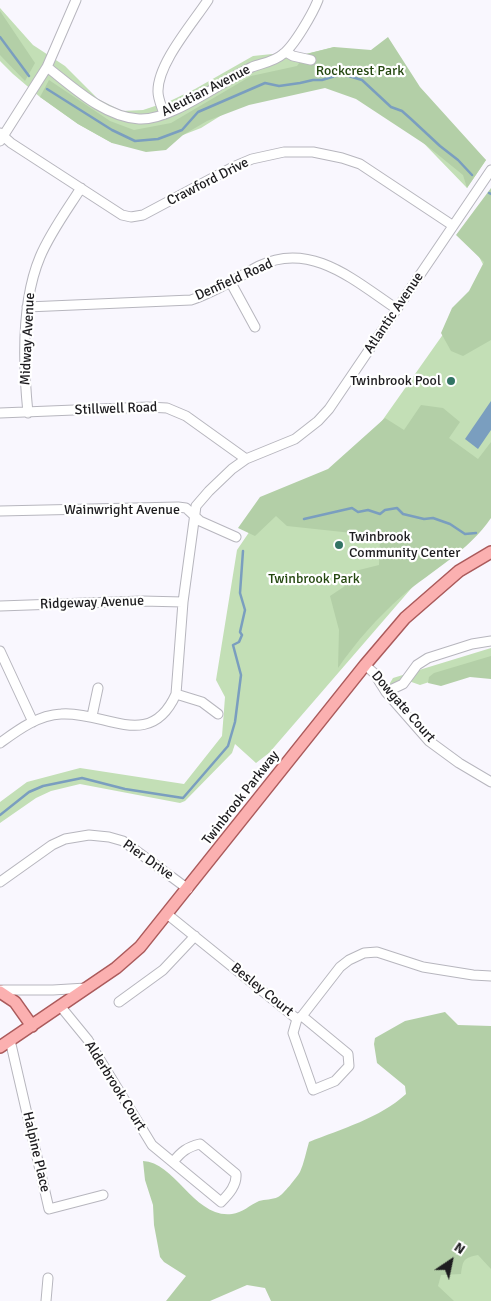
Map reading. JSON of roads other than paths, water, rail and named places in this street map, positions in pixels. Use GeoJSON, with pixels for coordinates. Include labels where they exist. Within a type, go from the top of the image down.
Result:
{"type":"FeatureCollection","features":[{"type":"Feature","properties":{"kind":"main road","name":"Twinbrook Parkway"},"geometry":{"type":"LineString","coordinates":[[0,1047],[116,968],[140,947],[365,665],[405,618],[459,571],[491,552]]}},
{"type":"Feature","properties":{"kind":"main road"},"geometry":{"type":"LineString","coordinates":[[0,991],[14,1002],[28,1028]]}},
{"type":"Feature","properties":{"kind":"main road"},"geometry":{"type":"LineString","coordinates":[[0,1001],[28,1028]]}},
{"type":"Feature","properties":{"kind":"street"},"geometry":{"type":"LineString","coordinates":[[1,137],[47,67],[76,0]]}},
{"type":"Feature","properties":{"kind":"street"},"geometry":{"type":"LineString","coordinates":[[164,114],[158,93],[160,77],[166,63],[208,0]]}},
{"type":"Feature","properties":{"kind":"street"},"geometry":{"type":"LineString","coordinates":[[311,60],[293,56],[286,52],[318,0]]}},
{"type":"Feature","properties":{"kind":"street","name":"Aleutian Avenue"},"geometry":{"type":"LineString","coordinates":[[47,67],[111,112],[140,120],[164,114],[286,52]]}},
{"type":"Feature","properties":{"kind":"street","name":"Crawford Drive"},"geometry":{"type":"LineString","coordinates":[[1,137],[122,215],[131,217],[143,215],[233,167],[252,159],[284,152],[313,152],[360,164],[452,225]]}},
{"type":"Feature","properties":{"kind":"street","name":"Atlantic Avenue"},"geometry":{"type":"LineString","coordinates":[[176,694],[183,602],[196,506],[208,490],[232,469],[246,459],[295,440],[329,409],[491,170]]}},
{"type":"Feature","properties":{"kind":"street","name":"Midway Avenue"},"geometry":{"type":"LineString","coordinates":[[28,413],[26,392],[27,307],[32,278],[40,255],[81,188]]}},
{"type":"Feature","properties":{"kind":"street","name":"Denfield Road"},"geometry":{"type":"LineString","coordinates":[[27,307],[191,300],[231,283],[261,266],[291,258],[320,261],[334,267],[397,309]]}},
{"type":"Feature","properties":{"kind":"street"},"geometry":{"type":"LineString","coordinates":[[231,283],[255,327]]}},
{"type":"Feature","properties":{"kind":"street","name":"Stillwell Road"},"geometry":{"type":"LineString","coordinates":[[0,413],[148,406],[167,408],[186,416],[246,459]]}},
{"type":"Feature","properties":{"kind":"street","name":"Wainwright Avenue"},"geometry":{"type":"LineString","coordinates":[[0,512],[178,507],[186,508],[194,517],[205,524],[236,537]]}},
{"type":"Feature","properties":{"kind":"street","name":"Ridgeway Avenue"},"geometry":{"type":"LineString","coordinates":[[0,606],[142,601],[183,602]]}},
{"type":"Feature","properties":{"kind":"street"},"geometry":{"type":"LineString","coordinates":[[386,692],[402,684],[417,665],[428,658],[472,644],[491,641]]}},
{"type":"Feature","properties":{"kind":"street"},"geometry":{"type":"LineString","coordinates":[[0,651],[33,722]]}},
{"type":"Feature","properties":{"kind":"street","name":"Dowgate Court"},"geometry":{"type":"LineString","coordinates":[[365,665],[374,673],[386,692],[429,741],[459,763],[491,782]]}},
{"type":"Feature","properties":{"kind":"street"},"geometry":{"type":"LineString","coordinates":[[92,716],[98,688]]}},
{"type":"Feature","properties":{"kind":"street"},"geometry":{"type":"LineString","coordinates":[[0,744],[33,722],[46,716],[60,714],[81,714],[128,726],[146,724],[155,721],[163,715],[170,707],[176,694],[202,702],[218,714]]}},
{"type":"Feature","properties":{"kind":"street","name":"Pier Drive"},"geometry":{"type":"LineString","coordinates":[[0,882],[65,839],[90,835],[124,841],[188,889]]}},
{"type":"Feature","properties":{"kind":"street","name":"Besley Court"},"geometry":{"type":"LineString","coordinates":[[167,914],[348,1054],[349,1066],[335,1081],[314,1090],[293,1033],[300,1017]]}},
{"type":"Feature","properties":{"kind":"street"},"geometry":{"type":"LineString","coordinates":[[119,1002],[163,970],[195,936]]}},
{"type":"Feature","properties":{"kind":"street"},"geometry":{"type":"LineString","coordinates":[[300,1017],[340,968],[349,960],[364,953],[377,952],[423,967],[491,976]]}},
{"type":"Feature","properties":{"kind":"street"},"geometry":{"type":"LineString","coordinates":[[0,991],[87,988]]}},
{"type":"Feature","properties":{"kind":"street","name":"Alderbrook Court"},"geometry":{"type":"LineString","coordinates":[[61,1007],[88,1040],[152,1145],[221,1202],[229,1194],[237,1180],[236,1174],[200,1144],[189,1146],[180,1152],[173,1162]]}},
{"type":"Feature","properties":{"kind":"street","name":"Halpine Place"},"geometry":{"type":"LineString","coordinates":[[10,1040],[49,1209],[104,1195]]}},
{"type":"Feature","properties":{"kind":"street"},"geometry":{"type":"LineString","coordinates":[[46,1301],[48,1278]]}},
{"type":"Feature","properties":{"kind":"water"},"geometry":{"type":"Polygon","coordinates":[[[491,401],[491,430],[478,449],[465,439],[491,401]]]}},
{"type":"Feature","properties":{"kind":"waterway"},"geometry":{"type":"LineString","coordinates":[[0,37],[29,76]]}},
{"type":"Feature","properties":{"kind":"waterway"},"geometry":{"type":"LineString","coordinates":[[47,89],[112,130],[135,141],[158,139],[182,130],[198,112],[265,83],[279,86],[322,80],[342,74],[362,80],[391,107],[402,111],[458,160],[472,175]]}},
{"type":"Feature","properties":{"kind":"waterway"},"geometry":{"type":"LineString","coordinates":[[304,519],[352,508],[358,512],[368,510],[380,514],[385,510],[397,508],[403,514],[424,519],[433,518],[450,524],[465,534],[476,533]]}},
{"type":"Feature","properties":{"kind":"waterway"},"geometry":{"type":"LineString","coordinates":[[0,815],[29,792],[43,786],[82,778],[125,789],[183,798],[228,746],[235,722],[241,675],[233,645],[239,642],[242,635],[240,632],[245,610],[240,593],[243,551]]}},
{"type":"Feature","properties":{"kind":"place","name":"Twinbrook Pool"},"geometry":{"type":"Point","coordinates":[451,381]}},
{"type":"Feature","properties":{"kind":"place","name":"Twinbrook Community Center"},"geometry":{"type":"Point","coordinates":[339,545]}},
{"type":"Feature","properties":{"kind":"park label","name":"Rockcrest Park"},"geometry":{"type":"Point","coordinates":[360,71]}},
{"type":"Feature","properties":{"kind":"park label","name":"Twinbrook Park"},"geometry":{"type":"Point","coordinates":[314,579]}}]}
